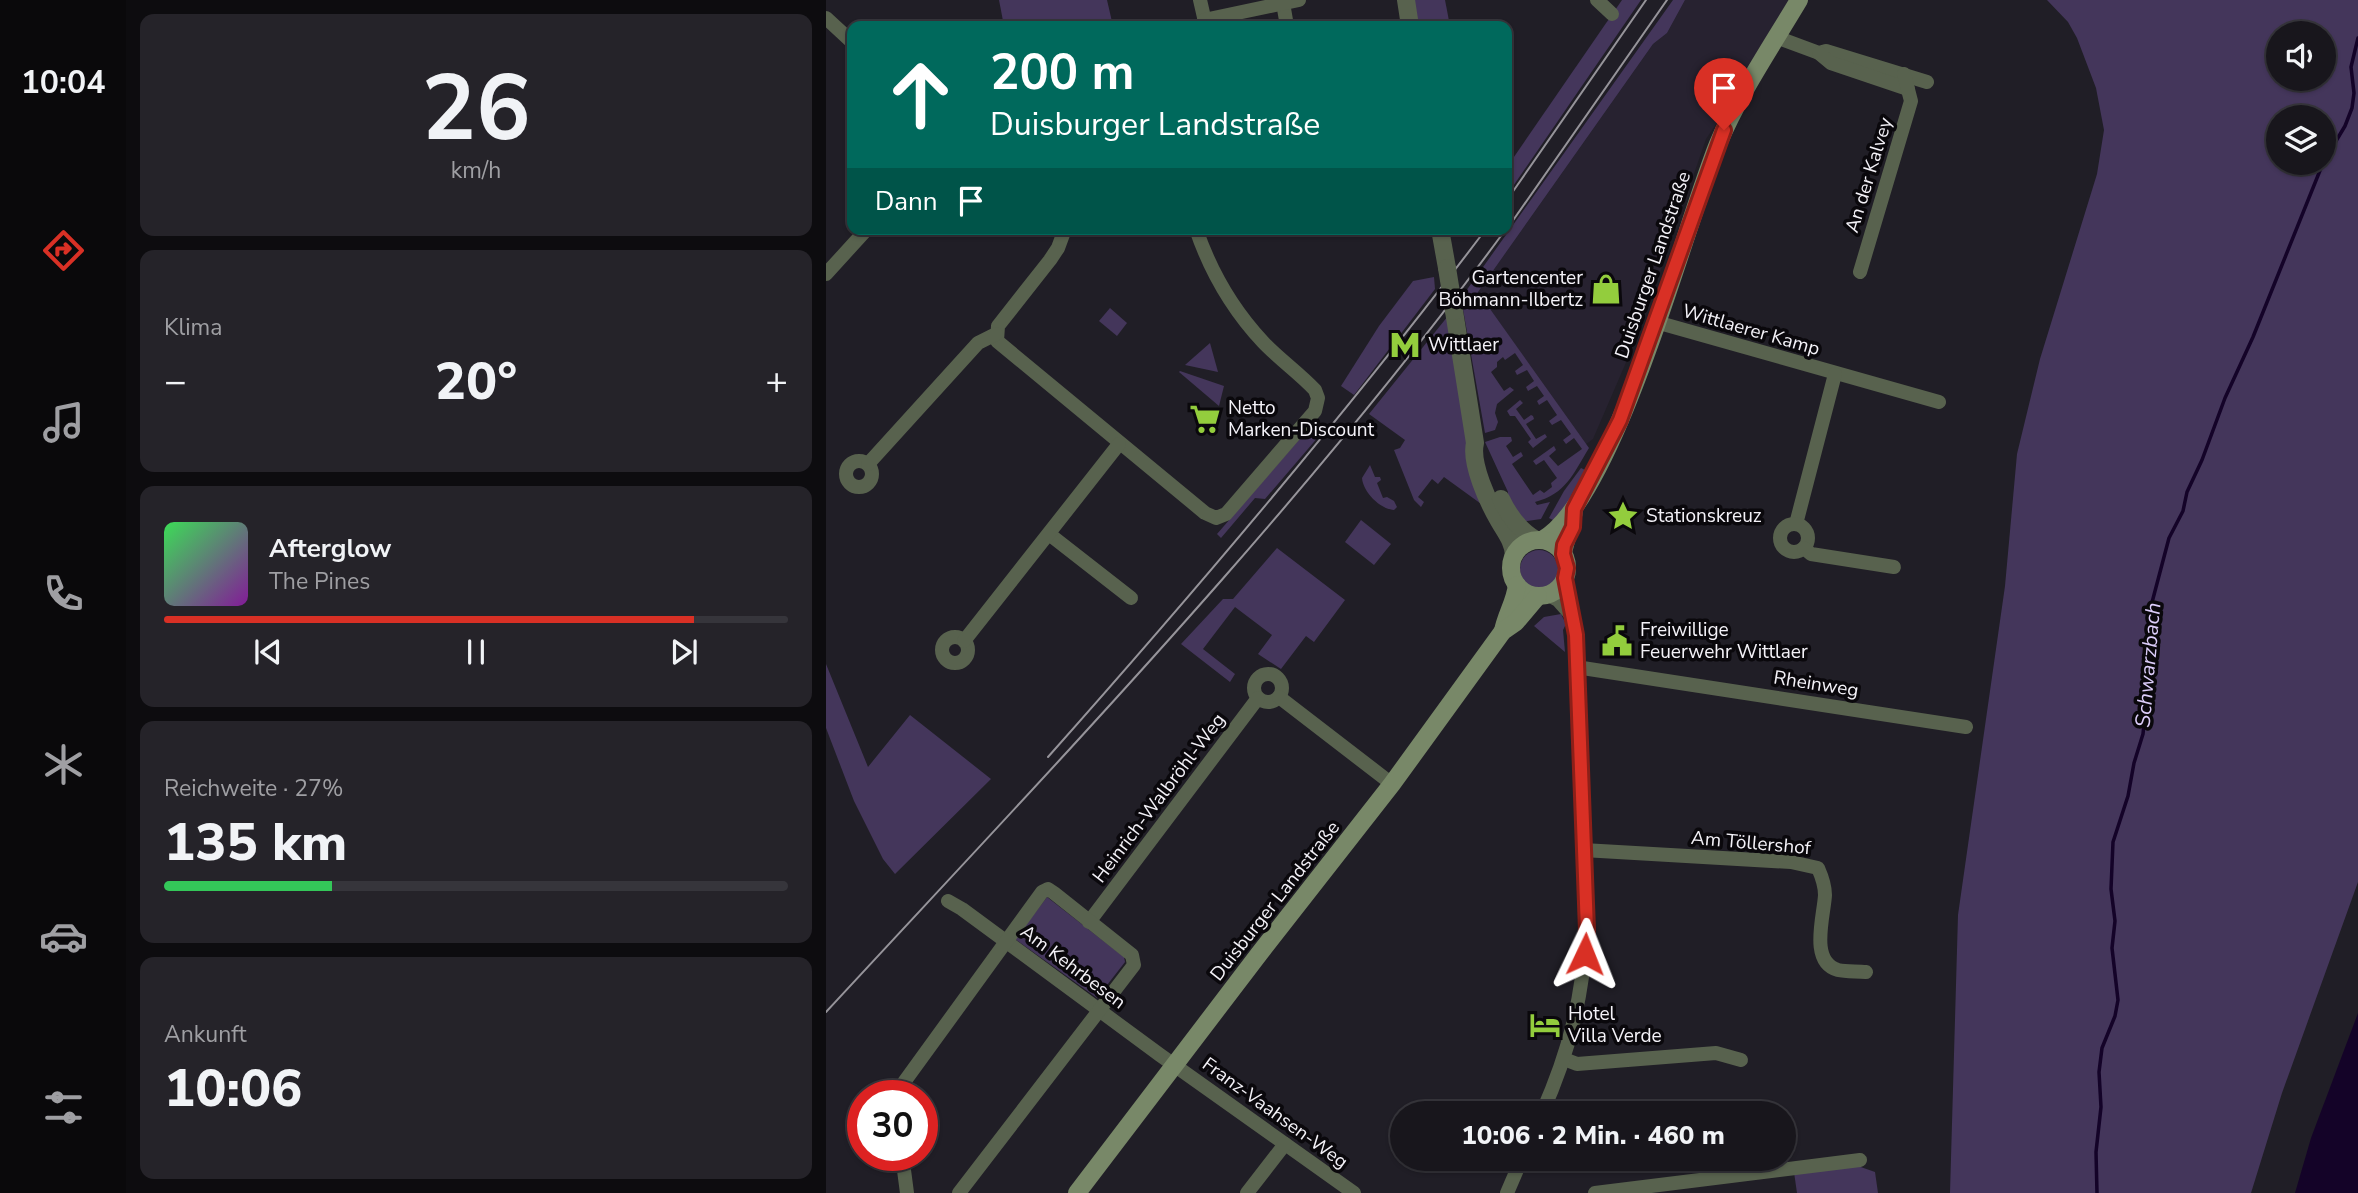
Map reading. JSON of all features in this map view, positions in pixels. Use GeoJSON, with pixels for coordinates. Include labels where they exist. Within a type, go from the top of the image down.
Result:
{"type":"FeatureCollection","features":[{"type":"Feature","properties":{"kind":"main road","name":"Duisburger Landstraße"},"geometry":{"type":"LineString","coordinates":[[1503,631],[1517,585],[1511,572],[1514,555],[1521,546],[1552,534],[1574,509],[1620,420],[1718,144],[1738,103],[1799,0]]}},
{"type":"Feature","properties":{"kind":"main road","name":"Duisburger Landstraße"},"geometry":{"type":"LineString","coordinates":[[1077,1193],[1392,784],[1503,631],[1516,622],[1542,595],[1556,590],[1565,578],[1567,563],[1563,554],[1564,545],[1573,527],[1574,509]]}},
{"type":"Feature","properties":{"kind":"main road"},"geometry":{"type":"LineString","coordinates":[[1539,540],[1556,546],[1563,554]]}},
{"type":"Feature","properties":{"kind":"main road"},"geometry":{"type":"LineString","coordinates":[[1517,585],[1527,593],[1542,595]]}},
{"type":"Feature","properties":{"kind":"street"},"geometry":{"type":"LineString","coordinates":[[1200,0],[1205,21]]}},
{"type":"Feature","properties":{"kind":"street"},"geometry":{"type":"LineString","coordinates":[[1213,21],[1299,0]]}},
{"type":"Feature","properties":{"kind":"street"},"geometry":{"type":"LineString","coordinates":[[1406,0],[1409,21]]}},
{"type":"Feature","properties":{"kind":"street"},"geometry":{"type":"LineString","coordinates":[[1597,0],[1612,15]]}},
{"type":"Feature","properties":{"kind":"street"},"geometry":{"type":"LineString","coordinates":[[1283,3],[1286,21]]}},
{"type":"Feature","properties":{"kind":"street"},"geometry":{"type":"LineString","coordinates":[[828,25],[847,38]]}},
{"type":"Feature","properties":{"kind":"street"},"geometry":{"type":"LineString","coordinates":[[1776,37],[1819,54],[1826,51],[1906,82],[1927,82]]}},
{"type":"Feature","properties":{"kind":"street","name":"An der Kalvey"},"geometry":{"type":"LineString","coordinates":[[1860,272],[1911,101],[1906,82]]}},
{"type":"Feature","properties":{"kind":"street"},"geometry":{"type":"LineString","coordinates":[[826,274],[862,235]]}},
{"type":"Feature","properties":{"kind":"street"},"geometry":{"type":"LineString","coordinates":[[1062,235],[1054,254],[1035,282],[1002,321],[996,334],[997,341],[1205,513],[1211,517],[1221,517],[1317,407],[1318,398],[1315,390],[1262,341],[1233,304],[1203,252],[1198,235]]}},
{"type":"Feature","properties":{"kind":"street"},"geometry":{"type":"LineString","coordinates":[[1441,235],[1475,443],[1474,457],[1487,496],[1513,545],[1514,555]]}},
{"type":"Feature","properties":{"kind":"street","name":"Wittlaerer Kamp"},"geometry":{"type":"LineString","coordinates":[[1656,322],[1939,402]]}},
{"type":"Feature","properties":{"kind":"street"},"geometry":{"type":"LineString","coordinates":[[868,464],[978,343],[996,334]]}},
{"type":"Feature","properties":{"kind":"street","name":"Wittlaerer Kamp"},"geometry":{"type":"LineString","coordinates":[[1835,374],[1796,524],[1783,529],[1781,542],[1783,547],[1791,551],[1804,548],[1811,554],[1894,567]]}},
{"type":"Feature","properties":{"kind":"street"},"geometry":{"type":"LineString","coordinates":[[1475,443],[1480,447],[1494,486],[1508,514],[1520,527],[1539,540]]}},
{"type":"Feature","properties":{"kind":"street"},"geometry":{"type":"LineString","coordinates":[[964,640],[1119,444]]}},
{"type":"Feature","properties":{"kind":"street"},"geometry":{"type":"LineString","coordinates":[[1796,524],[1804,527],[1808,535],[1804,548]]}},
{"type":"Feature","properties":{"kind":"street"},"geometry":{"type":"LineString","coordinates":[[1049,534],[1131,598]]}},
{"type":"Feature","properties":{"kind":"street"},"geometry":{"type":"LineString","coordinates":[[1547,1101],[1564,1059],[1583,979],[1587,930],[1576,635],[1565,578]]}},
{"type":"Feature","properties":{"kind":"street"},"geometry":{"type":"LineString","coordinates":[[1542,595],[1558,600],[1573,617]]}},
{"type":"Feature","properties":{"kind":"street","name":"Rheinweg"},"geometry":{"type":"LineString","coordinates":[[1576,667],[1966,727]]}},
{"type":"Feature","properties":{"kind":"street","name":"Heinrich-Walbröhl-Weg"},"geometry":{"type":"LineString","coordinates":[[1089,922],[1258,698],[1254,685],[1259,677],[1268,674],[1280,681],[1279,697],[1392,784]]}},
{"type":"Feature","properties":{"kind":"street"},"geometry":{"type":"LineString","coordinates":[[1258,698],[1271,702],[1279,697]]}},
{"type":"Feature","properties":{"kind":"street","name":"Am Töllershof"},"geometry":{"type":"LineString","coordinates":[[1583,850],[1791,862],[1818,868],[1824,881],[1825,893],[1820,947],[1823,957],[1829,965],[1838,970],[1866,972]]}},
{"type":"Feature","properties":{"kind":"street"},"geometry":{"type":"LineString","coordinates":[[906,1080],[1042,892],[1048,890],[1128,951],[1135,960],[1134,965],[958,1193]]}},
{"type":"Feature","properties":{"kind":"street","name":"Am Kehrbesen"},"geometry":{"type":"LineString","coordinates":[[948,901],[1174,1065]]}},
{"type":"Feature","properties":{"kind":"street"},"geometry":{"type":"LineString","coordinates":[[1564,1059],[1577,1064],[1716,1053],[1741,1060]]}},
{"type":"Feature","properties":{"kind":"street","name":"Franz-Vaahsen-Weg"},"geometry":{"type":"LineString","coordinates":[[1174,1065],[1354,1193]]}},
{"type":"Feature","properties":{"kind":"street"},"geometry":{"type":"LineString","coordinates":[[1247,1193],[1285,1144]]}},
{"type":"Feature","properties":{"kind":"street"},"geometry":{"type":"LineString","coordinates":[[1595,1193],[1860,1160]]}},
{"type":"Feature","properties":{"kind":"street"},"geometry":{"type":"LineString","coordinates":[[905,1171],[908,1193]]}},
{"type":"Feature","properties":{"kind":"street"},"geometry":{"type":"LineString","coordinates":[[1510,1192],[1517,1171]]}},
{"type":"Feature","properties":{"kind":"shaded area"},"geometry":{"type":"Polygon","coordinates":[[[999,0],[1107,0],[1112,21],[1003,21],[999,0]]]}},
{"type":"Feature","properties":{"kind":"shaded area"},"geometry":{"type":"Polygon","coordinates":[[[1413,0],[1445,0],[1449,21],[1416,21],[1413,0]]]}},
{"type":"Feature","properties":{"kind":"shaded area"},"geometry":{"type":"Polygon","coordinates":[[[1622,0],[1641,0],[1512,188],[1512,160],[1622,0]]]}},
{"type":"Feature","properties":{"kind":"shaded area"},"geometry":{"type":"Polygon","coordinates":[[[1673,0],[1685,0],[1667,33],[1653,44],[1478,292],[1589,448],[1568,482],[1554,494],[1535,502],[1537,505],[1550,502],[1541,519],[1521,522],[1508,502],[1508,492],[1485,442],[1511,437],[1512,441],[1506,446],[1513,457],[1521,452],[1523,456],[1512,464],[1533,495],[1540,490],[1544,493],[1552,487],[1551,483],[1557,478],[1544,460],[1536,465],[1533,461],[1554,446],[1556,450],[1549,456],[1558,466],[1582,449],[1574,438],[1566,444],[1563,440],[1571,434],[1561,420],[1552,425],[1549,421],[1557,415],[1547,400],[1539,405],[1537,401],[1544,396],[1537,386],[1528,391],[1526,387],[1534,381],[1527,370],[1517,375],[1515,371],[1523,365],[1515,353],[1505,360],[1503,357],[1491,372],[1504,391],[1510,387],[1514,390],[1497,404],[1495,413],[1498,422],[1495,430],[1485,433],[1461,298],[1506,235],[1512,235],[1512,226],[1673,0]]]}},
{"type":"Feature","properties":{"kind":"shaded area"},"geometry":{"type":"Polygon","coordinates":[[[1685,0],[1789,0],[1727,108],[1706,139],[1640,330],[1593,439],[1585,445],[1478,292],[1653,44],[1667,33],[1685,0]]]}},
{"type":"Feature","properties":{"kind":"shaded area"},"geometry":{"type":"Polygon","coordinates":[[[2047,0],[2358,0],[2358,882],[2282,1093],[2251,1193],[1950,1193],[1958,915],[2005,586],[2017,454],[2040,359],[2097,174],[2104,130],[2096,88],[2068,22],[2047,0]]]}},
{"type":"Feature","properties":{"kind":"shaded area"},"geometry":{"type":"Polygon","coordinates":[[[1434,277],[1435,289],[1354,395],[1341,386],[1379,326],[1413,281],[1434,277]]]}},
{"type":"Feature","properties":{"kind":"shaded area"},"geometry":{"type":"Polygon","coordinates":[[[1110,308],[1127,323],[1117,336],[1099,321],[1110,308]]]}},
{"type":"Feature","properties":{"kind":"shaded area"},"geometry":{"type":"Polygon","coordinates":[[[1448,316],[1484,506],[1444,477],[1438,484],[1432,479],[1418,497],[1424,502],[1421,507],[1414,500],[1394,450],[1400,448],[1405,440],[1369,414],[1448,316]]]}},
{"type":"Feature","properties":{"kind":"shaded area"},"geometry":{"type":"Polygon","coordinates":[[[1210,343],[1218,372],[1185,365],[1210,343]]]}},
{"type":"Feature","properties":{"kind":"shaded area"},"geometry":{"type":"Polygon","coordinates":[[[1179,372],[1224,386],[1219,406],[1179,372]]]}},
{"type":"Feature","properties":{"kind":"shaded area"},"geometry":{"type":"Polygon","coordinates":[[[1520,400],[1523,403],[1516,409],[1524,420],[1533,416],[1534,419],[1526,424],[1536,439],[1545,434],[1547,437],[1533,448],[1528,442],[1531,439],[1515,416],[1510,416],[1507,411],[1520,400]]]}},
{"type":"Feature","properties":{"kind":"shaded area"},"geometry":{"type":"Polygon","coordinates":[[[1317,419],[1318,426],[1325,429],[1265,499],[1255,498],[1221,538],[1217,534],[1317,419]]]}},
{"type":"Feature","properties":{"kind":"shaded area"},"geometry":{"type":"Polygon","coordinates":[[[1370,465],[1375,477],[1380,477],[1381,480],[1377,483],[1383,498],[1394,501],[1397,507],[1394,510],[1378,503],[1365,489],[1362,478],[1370,465]]]}},
{"type":"Feature","properties":{"kind":"shaded area"},"geometry":{"type":"Polygon","coordinates":[[[1581,468],[1585,470],[1557,522],[1549,518],[1564,491],[1581,468]]]}},
{"type":"Feature","properties":{"kind":"shaded area"},"geometry":{"type":"Polygon","coordinates":[[[1361,520],[1391,544],[1374,565],[1345,542],[1361,520]]]}},
{"type":"Feature","properties":{"kind":"shaded area"},"geometry":{"type":"Polygon","coordinates":[[[1277,548],[1345,600],[1314,642],[1306,636],[1281,669],[1258,654],[1272,635],[1235,607],[1203,649],[1235,674],[1230,682],[1181,644],[1223,599],[1233,599],[1277,548]]]}},
{"type":"Feature","properties":{"kind":"shaded area"},"geometry":{"type":"Polygon","coordinates":[[[1539,550],[1553,555],[1558,569],[1553,583],[1539,588],[1525,583],[1520,569],[1525,555],[1539,550]]]}},
{"type":"Feature","properties":{"kind":"shaded area"},"geometry":{"type":"Polygon","coordinates":[[[1561,614],[1566,624],[1563,630],[1565,652],[1534,626],[1544,617],[1561,614]]]}},
{"type":"Feature","properties":{"kind":"shaded area"},"geometry":{"type":"Polygon","coordinates":[[[826,664],[868,767],[910,715],[991,779],[895,874],[883,859],[854,801],[826,728],[826,664]]]}},
{"type":"Feature","properties":{"kind":"shaded area"},"geometry":{"type":"Polygon","coordinates":[[[1047,897],[1124,957],[1125,962],[1097,998],[1015,939],[1047,897]]]}},
{"type":"Feature","properties":{"kind":"shaded area"},"geometry":{"type":"Polygon","coordinates":[[[2358,1013],[2358,1193],[2295,1193],[2311,1138],[2358,1013]]]}},
{"type":"Feature","properties":{"kind":"shaded area"},"geometry":{"type":"Polygon","coordinates":[[[1855,1165],[1875,1172],[1878,1193],[1797,1193],[1794,1172],[1855,1165]]]}},
{"type":"Feature","properties":{"kind":"waterway","name":"Schwarzbach"},"geometry":{"type":"LineString","coordinates":[[2336,141],[2352,108],[2354,93],[2351,67],[2358,38]]}},
{"type":"Feature","properties":{"kind":"waterway","name":"Schwarzbach"},"geometry":{"type":"LineString","coordinates":[[2097,1193],[2096,1152],[2101,1107],[2099,1072],[2102,1048],[2115,1016],[2118,1000],[2112,948],[2115,921],[2111,889],[2113,842],[2128,796],[2143,734],[2148,684],[2150,610],[2169,538],[2183,511],[2187,492],[2318,175]]}},
{"type":"Feature","properties":{"kind":"tram line"},"geometry":{"type":"LineString","coordinates":[[1512,193],[1646,0]]}},
{"type":"Feature","properties":{"kind":"tram line"},"geometry":{"type":"LineString","coordinates":[[1512,222],[1667,0]]}},
{"type":"Feature","properties":{"kind":"tram line"},"geometry":{"type":"LineString","coordinates":[[1048,757],[1272,497],[1381,365],[1481,235]]}},
{"type":"Feature","properties":{"kind":"tram line"},"geometry":{"type":"LineString","coordinates":[[826,1012],[1090,726],[1263,533],[1428,333],[1502,235]]}},
{"type":"Feature","properties":{"kind":"place","name":"Gartencenter Böhmann-Ilbertz"},"geometry":{"type":"Point","coordinates":[1606,289]}},
{"type":"Feature","properties":{"kind":"place","name":"Wittlaer"},"geometry":{"type":"Point","coordinates":[1405,345]}},
{"type":"Feature","properties":{"kind":"place","name":"Netto Marken-Discount"},"geometry":{"type":"Point","coordinates":[1205,419]}},
{"type":"Feature","properties":{"kind":"place","name":"Stationskreuz"},"geometry":{"type":"Point","coordinates":[1623,516]}},
{"type":"Feature","properties":{"kind":"place","name":"Freiwillige Feuerwehr Wittlaer"},"geometry":{"type":"Point","coordinates":[1617,641]}},
{"type":"Feature","properties":{"kind":"place","name":"Hotel Villa Verde"},"geometry":{"type":"Point","coordinates":[1545,1025]}},
{"type":"Feature","properties":{"kind":"route"},"geometry":{"type":"LineString","coordinates":[[1585,954],[1587,930],[1576,635],[1573,608],[1565,578],[1567,563],[1563,554],[1564,545],[1573,527],[1574,509],[1620,420],[1724,130]]}}]}
